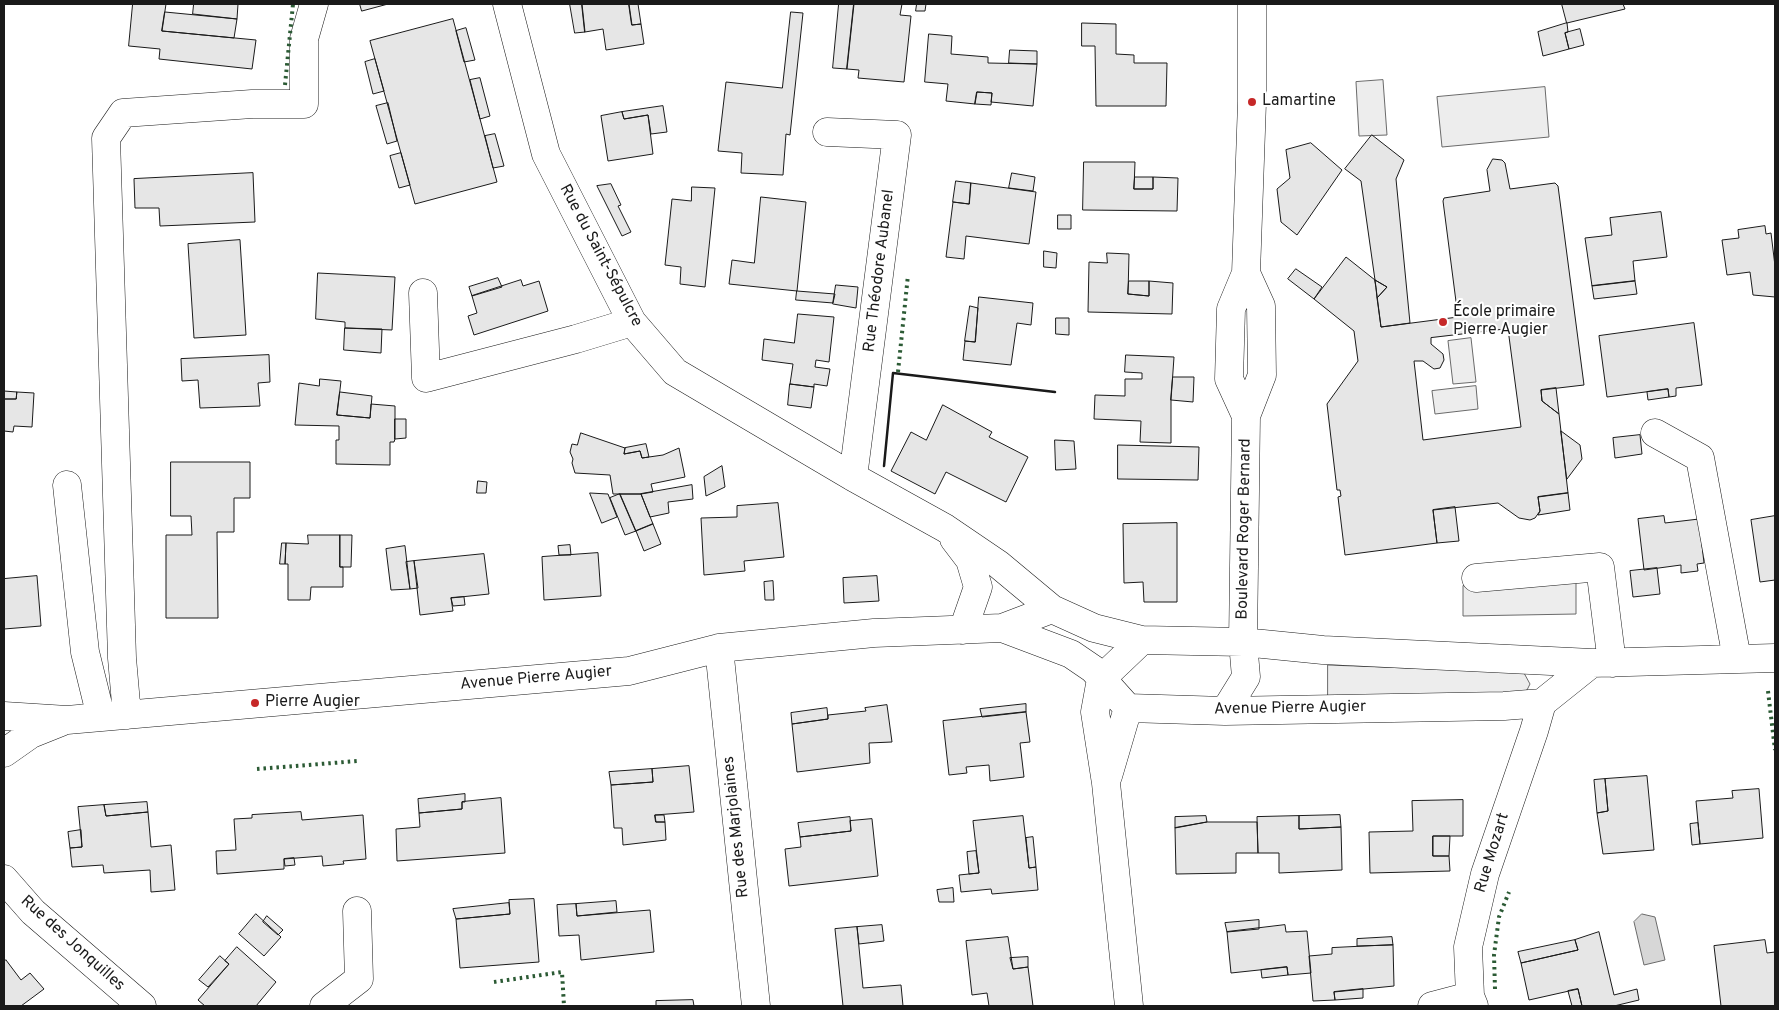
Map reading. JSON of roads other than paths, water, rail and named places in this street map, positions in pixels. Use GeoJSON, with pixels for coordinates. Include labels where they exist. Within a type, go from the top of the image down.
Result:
{"type":"FeatureCollection","features":[{"type":"Feature","properties":{"kind":"street"},"geometry":{"type":"LineString","coordinates":[[114,716],[121,648],[106,138],[124,113],[252,104],[304,104],[304,39],[314,4]]}},
{"type":"Feature","properties":{"kind":"street","name":"Rue du Saint-Sépulcre"},"geometry":{"type":"LineString","coordinates":[[507,4],[546,154],[632,322],[675,372],[853,477],[945,528],[998,564],[1052,609]]}},
{"type":"Feature","properties":{"kind":"street","name":"Boulevard Roger Bernard"},"geometry":{"type":"LineString","coordinates":[[1225,711],[1246,677],[1243,642],[1246,416],[1262,375],[1261,306],[1246,273],[1252,102],[1252,4]]}},
{"type":"Feature","properties":{"kind":"street","name":"Rue Théodore Aubanel"},"geometry":{"type":"LineString","coordinates":[[827,132],[897,136],[853,477]]}},
{"type":"Feature","properties":{"kind":"street"},"geometry":{"type":"LineString","coordinates":[[423,293],[426,378],[576,339],[632,322]]}},
{"type":"Feature","properties":{"kind":"street"},"geometry":{"type":"LineString","coordinates":[[1654,432],[1700,458],[1737,659]]}},
{"type":"Feature","properties":{"kind":"street"},"geometry":{"type":"LineString","coordinates":[[67,484],[85,652],[114,716]]}},
{"type":"Feature","properties":{"kind":"street","name":"Rue du Saint-Sépulcre"},"geometry":{"type":"LineString","coordinates":[[945,528],[970,560],[978,587],[962,630]]}},
{"type":"Feature","properties":{"kind":"street"},"geometry":{"type":"LineString","coordinates":[[1476,578],[1600,567],[1602,663]]}},
{"type":"Feature","properties":{"kind":"street"},"geometry":{"type":"LineString","coordinates":[[1052,609],[1094,628],[1142,640],[1243,642],[1323,650],[1602,663],[1775,658]]}},
{"type":"Feature","properties":{"kind":"street","name":"Avenue Pierre Augier"},"geometry":{"type":"LineString","coordinates":[[4,716],[67,720],[629,671],[719,648],[874,633],[1002,628],[1052,609]]}},
{"type":"Feature","properties":{"kind":"street","name":"Avenue Pierre Augier"},"geometry":{"type":"LineString","coordinates":[[1002,628],[1071,654],[1094,669],[1128,708],[1225,711],[1504,706],[1542,703]]}},
{"type":"Feature","properties":{"kind":"street"},"geometry":{"type":"LineString","coordinates":[[1129,1006],[1106,783],[1095,712],[1101,679],[1142,640]]}},
{"type":"Feature","properties":{"kind":"street","name":"Rue des Marjolaines"},"geometry":{"type":"LineString","coordinates":[[719,648],[756,1006]]}},
{"type":"Feature","properties":{"kind":"street"},"geometry":{"type":"LineString","coordinates":[[1542,703],[1602,663]]}},
{"type":"Feature","properties":{"kind":"street","name":"Rue Mozart"},"geometry":{"type":"LineString","coordinates":[[1472,1001],[1468,947],[1484,874],[1542,703]]}},
{"type":"Feature","properties":{"kind":"street"},"geometry":{"type":"LineString","coordinates":[[1106,783],[1128,708]]}},
{"type":"Feature","properties":{"kind":"street","name":"Avenue Pierre Augier"},"geometry":{"type":"LineString","coordinates":[[4,753],[31,734],[67,720]]}},
{"type":"Feature","properties":{"kind":"street","name":"Rue des Jonquilles"},"geometry":{"type":"LineString","coordinates":[[4,879],[33,912],[142,1006]]}},
{"type":"Feature","properties":{"kind":"street"},"geometry":{"type":"LineString","coordinates":[[324,1006],[359,979],[356,911]]}},
{"type":"Feature","properties":{"kind":"street"},"geometry":{"type":"LineString","coordinates":[[1432,1006],[1472,1001]]}},
{"type":"Feature","properties":{"kind":"place","name":"Lamartine"},"geometry":{"type":"Point","coordinates":[1252,102]}},
{"type":"Feature","properties":{"kind":"place","name":"École primaire Pierre Augier"},"geometry":{"type":"Point","coordinates":[1443,322]}},
{"type":"Feature","properties":{"kind":"place","name":"Pierre Augier"},"geometry":{"type":"Point","coordinates":[255,703]}}]}
